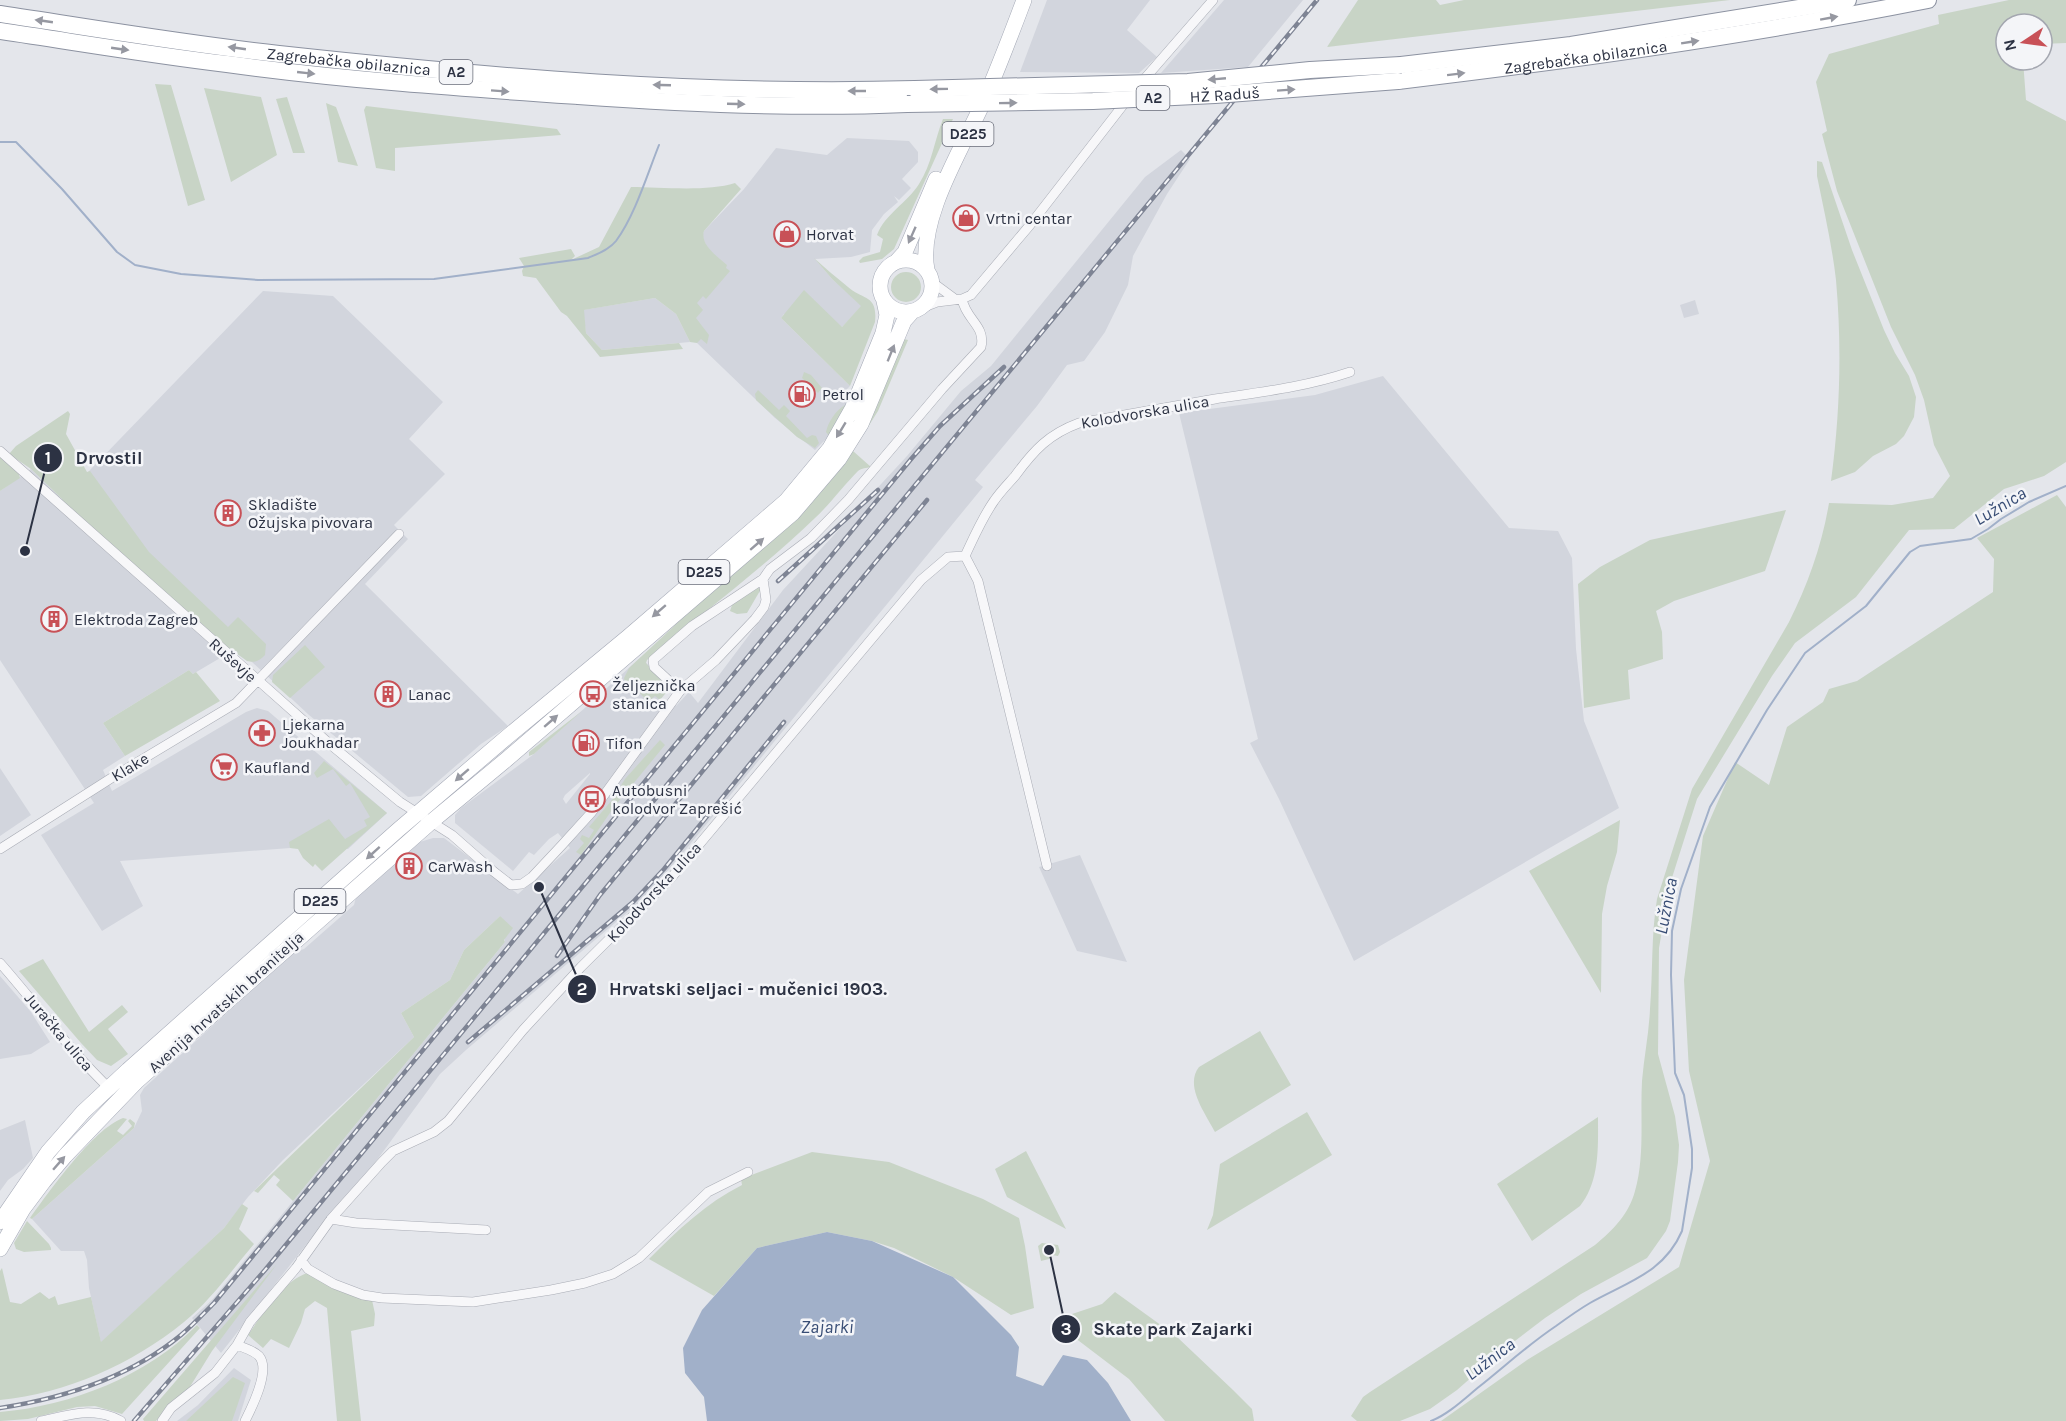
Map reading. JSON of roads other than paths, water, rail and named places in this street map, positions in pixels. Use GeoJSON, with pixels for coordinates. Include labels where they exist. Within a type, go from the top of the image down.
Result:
{"type":"FeatureCollection","features":[{"type":"Feature","properties":{"kind":"highway","name":"A2"},"geometry":{"type":"LineString","coordinates":[[1773,21],[1848,0]]}},
{"type":"Feature","properties":{"kind":"highway","name":"A2"},"geometry":{"type":"LineString","coordinates":[[1773,21],[1928,0]]}},
{"type":"Feature","properties":{"kind":"highway","name":"Zagrebačka obilaznica"},"geometry":{"type":"LineString","coordinates":[[0,14],[277,54],[461,72],[646,85],[858,91],[911,97]]}},
{"type":"Feature","properties":{"kind":"highway","name":"Zagrebačka obilaznica"},"geometry":{"type":"LineString","coordinates":[[1400,73],[1576,60],[1773,21]]}},
{"type":"Feature","properties":{"kind":"highway","name":"Zagrebačka obilaznica"},"geometry":{"type":"LineString","coordinates":[[0,31],[227,64],[471,89],[766,106],[858,106],[911,97]]}},
{"type":"Feature","properties":{"kind":"highway","name":"HŽ Raduš"},"geometry":{"type":"LineString","coordinates":[[911,97],[1093,101],[1215,95],[1400,73]]}},
{"type":"Feature","properties":{"kind":"main road","name":"D225"},"geometry":{"type":"LineString","coordinates":[[884,301],[880,281],[885,270],[904,252],[948,153],[977,95],[1014,0]]}},
{"type":"Feature","properties":{"kind":"main road","name":"D225"},"geometry":{"type":"LineString","coordinates":[[915,311],[930,298],[930,276],[925,252],[942,189],[987,94],[1024,0]]}},
{"type":"Feature","properties":{"kind":"main road"},"geometry":{"type":"LineString","coordinates":[[896,262],[909,260],[922,265],[930,276]]}},
{"type":"Feature","properties":{"kind":"main road"},"geometry":{"type":"LineString","coordinates":[[884,301],[896,311],[915,311]]}},
{"type":"Feature","properties":{"kind":"main road","name":"Avenija hrvatskih branitelja"},"geometry":{"type":"LineString","coordinates":[[0,1249],[23,1209],[44,1181],[154,1066],[424,818],[507,737],[774,512],[800,486],[830,448],[856,401],[886,322],[884,301]]}},
{"type":"Feature","properties":{"kind":"main road","name":"Avenija hrvatskih branitelja"},"geometry":{"type":"LineString","coordinates":[[0,1222],[36,1167],[68,1128],[108,1088],[424,818],[515,753],[793,513],[839,459],[861,424],[904,321],[915,311]]}},
{"type":"Feature","properties":{"kind":"main road"},"geometry":{"type":"LineString","coordinates":[[0,1202],[36,1167]]}},
{"type":"Feature","properties":{"kind":"street"},"geometry":{"type":"LineString","coordinates":[[915,311],[971,294],[1030,225],[1159,60],[1213,0]]}},
{"type":"Feature","properties":{"kind":"street"},"geometry":{"type":"LineString","coordinates":[[680,691],[654,667],[653,660],[692,626],[763,579],[770,569],[811,538],[848,500],[981,346],[982,332],[958,299],[930,276]]}},
{"type":"Feature","properties":{"kind":"street","name":"Kolodvorska ulica"},"geometry":{"type":"LineString","coordinates":[[162,1421],[171,1408],[215,1373],[237,1345],[250,1322],[331,1219],[393,1152],[434,1132],[448,1121],[515,1039],[581,968],[671,878],[921,580],[948,557],[965,556],[981,522],[995,500],[1028,457],[1060,430],[1079,423],[1277,391],[1350,372]]}},
{"type":"Feature","properties":{"kind":"street","name":"Ruševje"},"geometry":{"type":"LineString","coordinates":[[0,451],[338,752],[424,818],[452,835],[511,885],[522,884],[531,877],[591,813],[680,691],[716,660],[760,613],[766,600],[763,579]]}},
{"type":"Feature","properties":{"kind":"street","name":"Klake"},"geometry":{"type":"LineString","coordinates":[[0,849],[113,777],[232,706],[399,534]]}},
{"type":"Feature","properties":{"kind":"street"},"geometry":{"type":"LineString","coordinates":[[965,556],[978,581],[1047,866]]}},
{"type":"Feature","properties":{"kind":"street","name":"Juračka ulica"},"geometry":{"type":"LineString","coordinates":[[0,963],[42,1010],[70,1046],[120,1099]]}},
{"type":"Feature","properties":{"kind":"street"},"geometry":{"type":"LineString","coordinates":[[301,1260],[308,1269],[334,1284],[363,1295],[382,1298],[473,1302],[574,1285],[613,1274],[639,1258],[708,1192],[748,1172]]}},
{"type":"Feature","properties":{"kind":"street"},"geometry":{"type":"LineString","coordinates":[[331,1219],[356,1223],[486,1230]]}},
{"type":"Feature","properties":{"kind":"street"},"geometry":{"type":"LineString","coordinates":[[237,1345],[252,1350],[261,1358],[263,1369],[255,1399],[245,1421]]}},
{"type":"Feature","properties":{"kind":"street"},"geometry":{"type":"LineString","coordinates":[[41,1421],[85,1411],[101,1412],[121,1421]]}},
{"type":"Feature","properties":{"kind":"water","name":"Zajarki"},"geometry":{"type":"Polygon","coordinates":[[[827,1232],[872,1241],[953,1277],[1011,1335],[1019,1347],[1016,1376],[1043,1386],[1063,1355],[1087,1360],[1108,1383],[1131,1421],[707,1421],[704,1397],[685,1373],[683,1348],[702,1310],[757,1248],[827,1232]]]}},
{"type":"Feature","properties":{"kind":"waterway"},"geometry":{"type":"LineString","coordinates":[[0,142],[16,142],[62,189],[117,252],[135,265],[181,274],[258,280],[434,279],[588,258],[610,247],[623,231],[659,145]]}},
{"type":"Feature","properties":{"kind":"waterway","name":"Lužnica"},"geometry":{"type":"LineString","coordinates":[[1431,1421],[1457,1405],[1573,1314],[1655,1267],[1665,1257],[1682,1231],[1692,1168],[1692,1149],[1684,1095],[1675,1073],[1671,975],[1672,931],[1681,889],[1710,807],[1767,710],[1805,653],[1866,606],[1910,552],[1920,546],[1971,539],[2029,502],[2066,486]]}},
{"type":"Feature","properties":{"kind":"railway"},"geometry":{"type":"LineString","coordinates":[[134,1421],[265,1270],[1317,0]]}},
{"type":"Feature","properties":{"kind":"railway"},"geometry":{"type":"LineString","coordinates":[[0,1408],[72,1392],[118,1374],[161,1350],[214,1303],[912,458],[940,426],[1004,367]]}},
{"type":"Feature","properties":{"kind":"railway"},"geometry":{"type":"LineString","coordinates":[[778,581],[878,490]]}},
{"type":"Feature","properties":{"kind":"railway"},"geometry":{"type":"LineString","coordinates":[[557,956],[600,895],[927,500]]}},
{"type":"Feature","properties":{"kind":"railway"},"geometry":{"type":"LineString","coordinates":[[468,1042],[633,902],[664,869],[784,722]]}},
{"type":"Feature","properties":{"kind":"place","name":"Vrtni centar"},"geometry":{"type":"Point","coordinates":[966,218]}},
{"type":"Feature","properties":{"kind":"place","name":"Horvat"},"geometry":{"type":"Point","coordinates":[787,234]}},
{"type":"Feature","properties":{"kind":"place","name":"Petrol"},"geometry":{"type":"Point","coordinates":[802,394]}},
{"type":"Feature","properties":{"kind":"place","name":"Skladište Ožujska pivovara"},"geometry":{"type":"Point","coordinates":[228,513]}},
{"type":"Feature","properties":{"kind":"place","name":"Drvostil"},"geometry":{"type":"Point","coordinates":[25,551]}},
{"type":"Feature","properties":{"kind":"place","name":"Elektroda Zagreb"},"geometry":{"type":"Point","coordinates":[54,619]}},
{"type":"Feature","properties":{"kind":"place","name":"Lanac"},"geometry":{"type":"Point","coordinates":[388,694]}},
{"type":"Feature","properties":{"kind":"place","name":"Željeznička stanica"},"geometry":{"type":"Point","coordinates":[593,694]}},
{"type":"Feature","properties":{"kind":"place","name":"Ljekarna Joukhadar"},"geometry":{"type":"Point","coordinates":[262,733]}},
{"type":"Feature","properties":{"kind":"place","name":"Tifon"},"geometry":{"type":"Point","coordinates":[586,743]}},
{"type":"Feature","properties":{"kind":"place","name":"Kaufland"},"geometry":{"type":"Point","coordinates":[224,767]}},
{"type":"Feature","properties":{"kind":"place","name":"Autobusni kolodvor Zaprešić"},"geometry":{"type":"Point","coordinates":[592,799]}},
{"type":"Feature","properties":{"kind":"place","name":"CarWash"},"geometry":{"type":"Point","coordinates":[409,866]}},
{"type":"Feature","properties":{"kind":"place","name":"Hrvatski seljaci - mučenici 1903."},"geometry":{"type":"Point","coordinates":[539,887]}},
{"type":"Feature","properties":{"kind":"place","name":"Skate park Zajarki"},"geometry":{"type":"Point","coordinates":[1049,1250]}}]}
